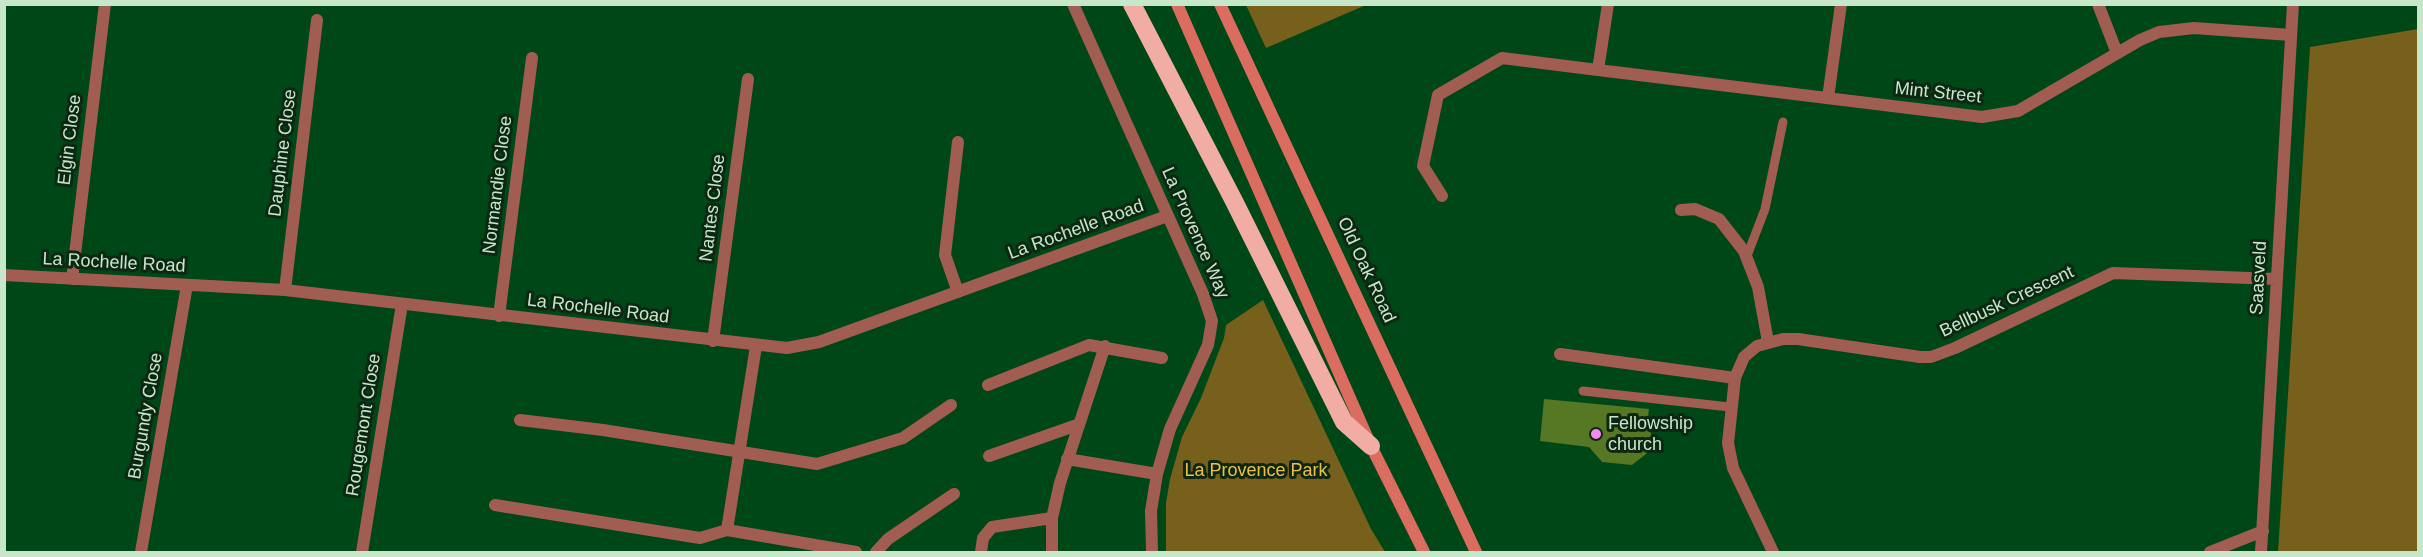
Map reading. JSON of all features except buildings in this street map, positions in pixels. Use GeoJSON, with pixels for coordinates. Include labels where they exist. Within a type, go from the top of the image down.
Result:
{"type":"FeatureCollection","features":[{"type":"Feature","properties":{"kind":"highway"},"geometry":{"type":"LineString","coordinates":[[1132,4],[1234,201],[1344,422],[1371,446]]}},
{"type":"Feature","properties":{"kind":"main road"},"geometry":{"type":"LineString","coordinates":[[1177,4],[1371,446],[1424,552]]}},
{"type":"Feature","properties":{"kind":"main road","name":"Old Oak Road"},"geometry":{"type":"LineString","coordinates":[[1220,4],[1476,552]]}},
{"type":"Feature","properties":{"kind":"street","name":"Elgin Close"},"geometry":{"type":"LineString","coordinates":[[72,279],[105,4]]}},
{"type":"Feature","properties":{"kind":"street","name":"La Provence Way"},"geometry":{"type":"LineString","coordinates":[[1073,4],[1211,313],[1212,330],[1208,345],[1170,429],[1157,474],[1151,511],[1152,552]]}},
{"type":"Feature","properties":{"kind":"street"},"geometry":{"type":"LineString","coordinates":[[1599,70],[1608,4]]}},
{"type":"Feature","properties":{"kind":"street"},"geometry":{"type":"LineString","coordinates":[[1828,98],[1841,4]]}},
{"type":"Feature","properties":{"kind":"street"},"geometry":{"type":"LineString","coordinates":[[2098,4],[2116,53]]}},
{"type":"Feature","properties":{"kind":"street","name":"Saasveld"},"geometry":{"type":"LineString","coordinates":[[2261,552],[2293,4]]}},
{"type":"Feature","properties":{"kind":"street","name":"Dauphine Close"},"geometry":{"type":"LineString","coordinates":[[285,290],[317,20]]}},
{"type":"Feature","properties":{"kind":"street","name":"Mint Street"},"geometry":{"type":"LineString","coordinates":[[1442,196],[1423,166],[1438,95],[1502,58],[1970,116],[1995,117],[2018,111],[2149,36],[2182,29],[2291,35]]}},
{"type":"Feature","properties":{"kind":"street","name":"Normandie Close"},"geometry":{"type":"LineString","coordinates":[[499,316],[532,58]]}},
{"type":"Feature","properties":{"kind":"street","name":"Nantes Close"},"geometry":{"type":"LineString","coordinates":[[713,341],[748,79]]}},
{"type":"Feature","properties":{"kind":"street"},"geometry":{"type":"LineString","coordinates":[[958,142],[945,255],[958,292]]}},
{"type":"Feature","properties":{"kind":"street"},"geometry":{"type":"LineString","coordinates":[[1681,210],[1695,209],[1719,219],[1747,256],[1758,287],[1768,342]]}},
{"type":"Feature","properties":{"kind":"street","name":"La Rochelle Road"},"geometry":{"type":"LineString","coordinates":[[4,275],[285,290],[787,348],[808,345],[1167,216]]}},
{"type":"Feature","properties":{"kind":"street","name":"Bellbusk Crescent"},"geometry":{"type":"LineString","coordinates":[[1773,552],[1729,454],[1730,407],[1735,378],[1744,357],[1768,342],[1798,339],[1931,357],[1955,348],[2113,273],[2277,279]]}},
{"type":"Feature","properties":{"kind":"street","name":"Burgundy Close"},"geometry":{"type":"LineString","coordinates":[[141,552],[186,285]]}},
{"type":"Feature","properties":{"kind":"street","name":"Rougemont Close"},"geometry":{"type":"LineString","coordinates":[[362,552],[402,304]]}},
{"type":"Feature","properties":{"kind":"street"},"geometry":{"type":"LineString","coordinates":[[727,530],[756,346]]}},
{"type":"Feature","properties":{"kind":"street"},"geometry":{"type":"LineString","coordinates":[[988,385],[1083,346],[1105,346],[1162,358]]}},
{"type":"Feature","properties":{"kind":"street"},"geometry":{"type":"LineString","coordinates":[[1052,552],[1052,518],[1067,459],[1105,346]]}},
{"type":"Feature","properties":{"kind":"street"},"geometry":{"type":"LineString","coordinates":[[1560,354],[1735,378]]}},
{"type":"Feature","properties":{"kind":"street"},"geometry":{"type":"LineString","coordinates":[[520,420],[817,464],[903,438],[951,405]]}},
{"type":"Feature","properties":{"kind":"street"},"geometry":{"type":"LineString","coordinates":[[989,456],[1077,425]]}},
{"type":"Feature","properties":{"kind":"street"},"geometry":{"type":"LineString","coordinates":[[1067,459],[1157,474]]}},
{"type":"Feature","properties":{"kind":"street"},"geometry":{"type":"LineString","coordinates":[[876,552],[888,539],[954,494]]}},
{"type":"Feature","properties":{"kind":"street"},"geometry":{"type":"LineString","coordinates":[[495,505],[700,538],[727,530],[856,552]]}},
{"type":"Feature","properties":{"kind":"street"},"geometry":{"type":"LineString","coordinates":[[981,552],[983,538],[992,527],[1052,518]]}},
{"type":"Feature","properties":{"kind":"street"},"geometry":{"type":"LineString","coordinates":[[2210,552],[2263,531]]}},
{"type":"Feature","properties":{"kind":"lane"},"geometry":{"type":"LineString","coordinates":[[1747,256],[1765,209],[1783,122]]}},
{"type":"Feature","properties":{"kind":"lane"},"geometry":{"type":"LineString","coordinates":[[1583,391],[1730,407]]}},
{"type":"Feature","properties":{"kind":"green space"},"geometry":{"type":"Polygon","coordinates":[[[1246,5],[1366,5],[1266,48],[1246,5]]]}},
{"type":"Feature","properties":{"kind":"green space"},"geometry":{"type":"Polygon","coordinates":[[[2418,29],[2418,552],[2278,552],[2310,47],[2418,29]]]}},
{"type":"Feature","properties":{"kind":"green space","name":"La Provence Park"},"geometry":{"type":"Polygon","coordinates":[[[1263,300],[1371,529],[1385,552],[1166,552],[1166,503],[1182,437],[1201,398],[1224,338],[1226,325],[1263,300]]]}},
{"type":"Feature","properties":{"kind":"place","name":"Fellowship church"},"geometry":{"type":"Point","coordinates":[1596,434]}}]}
